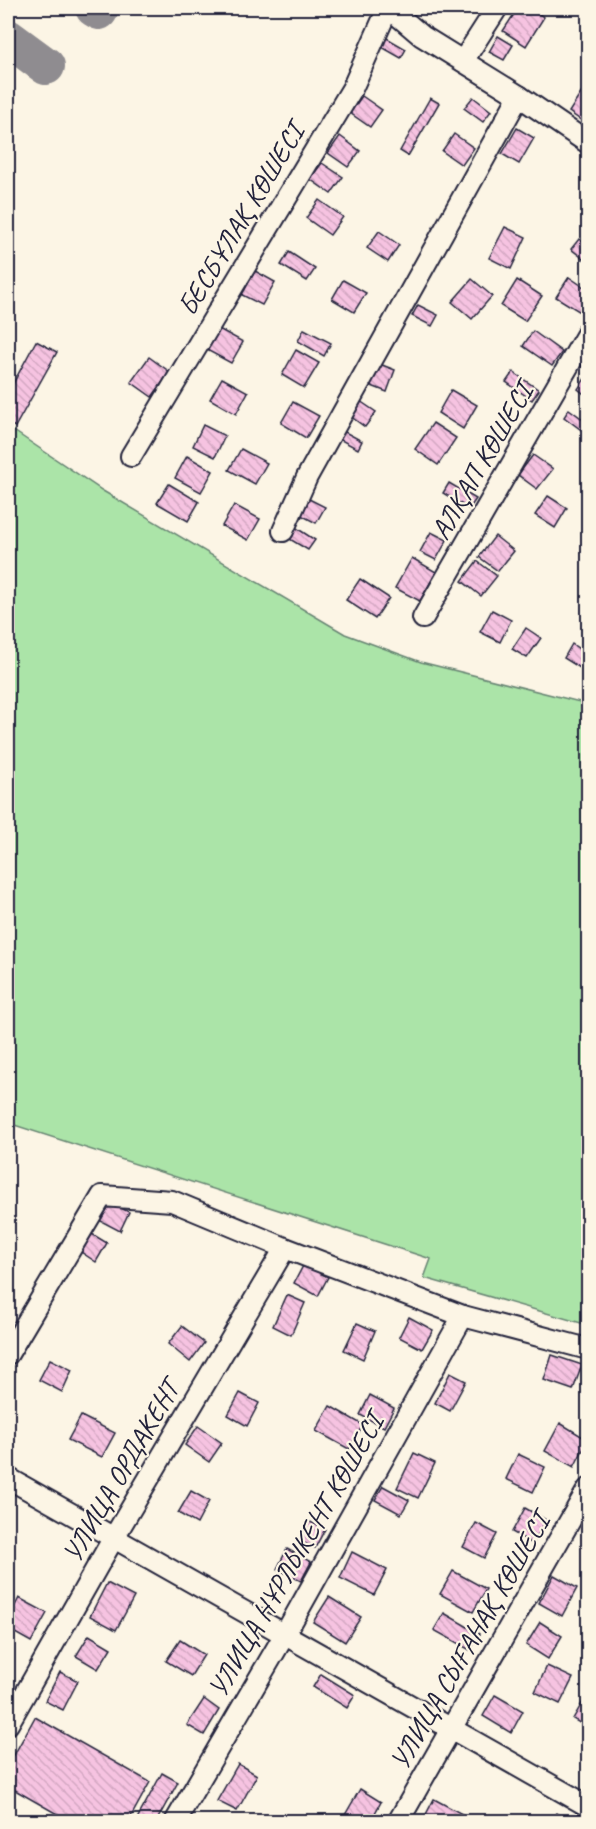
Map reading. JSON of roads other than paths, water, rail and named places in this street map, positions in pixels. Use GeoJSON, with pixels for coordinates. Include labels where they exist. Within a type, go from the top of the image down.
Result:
{"type":"FeatureCollection","features":[{"type":"Feature","properties":{"kind":"street"},"geometry":{"type":"LineString","coordinates":[[389,8],[423,36],[519,96],[588,143]]}},
{"type":"Feature","properties":{"kind":"street","name":"БЕСБҰЛАҚ КӨШЕСІ"},"geometry":{"type":"LineString","coordinates":[[131,456],[352,89],[389,8]]}},
{"type":"Feature","properties":{"kind":"street"},"geometry":{"type":"LineString","coordinates":[[464,61],[497,8]]}},
{"type":"Feature","properties":{"kind":"street"},"geometry":{"type":"LineString","coordinates":[[284,531],[307,477],[519,96]]}},
{"type":"Feature","properties":{"kind":"street","name":"АЛҚАП КӨШЕСІ"},"geometry":{"type":"LineString","coordinates":[[423,618],[588,332]]}},
{"type":"Feature","properties":{"kind":"street"},"geometry":{"type":"LineString","coordinates":[[8,1354],[102,1196],[172,1201],[285,1248],[464,1316],[588,1349]]}},
{"type":"Feature","properties":{"kind":"street","name":"УЛИЦА ОРДАКЕНТ"},"geometry":{"type":"LineString","coordinates":[[8,1724],[113,1539],[285,1248]]}},
{"type":"Feature","properties":{"kind":"street","name":"УЛИЦА НҰРЛЫКЕНТ КӨШЕСІ"},"geometry":{"type":"LineString","coordinates":[[175,1821],[285,1634],[464,1316]]}},
{"type":"Feature","properties":{"kind":"street"},"geometry":{"type":"LineString","coordinates":[[8,1478],[588,1806]]}},
{"type":"Feature","properties":{"kind":"street","name":"УЛИЦА СЫҒАНАҚ КӨШЕСІ"},"geometry":{"type":"LineString","coordinates":[[398,1821],[588,1489]]}}]}
